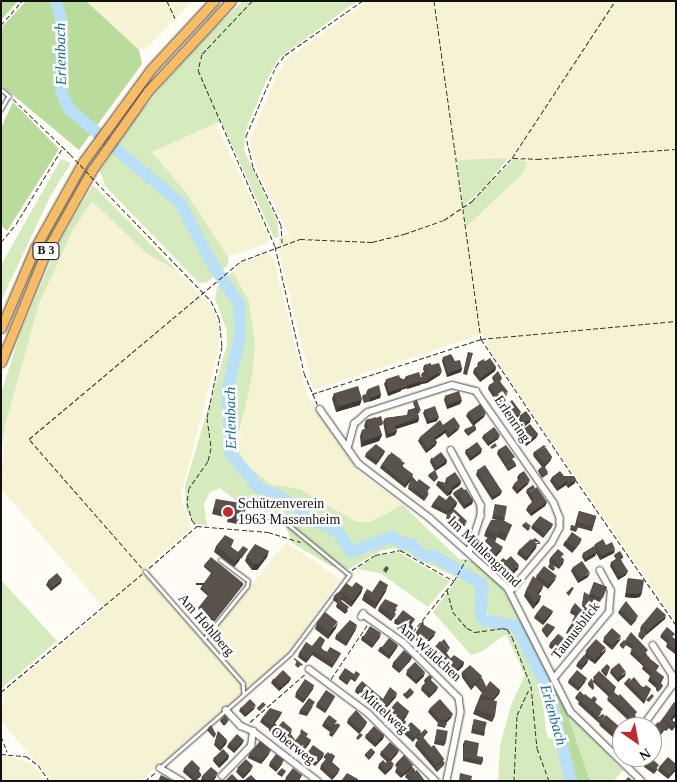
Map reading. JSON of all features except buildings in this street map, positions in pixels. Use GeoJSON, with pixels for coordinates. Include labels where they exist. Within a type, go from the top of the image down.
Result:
{"type":"FeatureCollection","features":[{"type":"Feature","properties":{"kind":"highway","name":"B 3"},"geometry":{"type":"LineString","coordinates":[[1,328],[35,248],[97,141],[151,69],[214,1]]}},
{"type":"Feature","properties":{"kind":"highway","name":"B 3"},"geometry":{"type":"LineString","coordinates":[[1,362],[46,252],[106,148],[166,70],[231,1]]}},
{"type":"Feature","properties":{"kind":"street","name":"Erlenring"},"geometry":{"type":"LineString","coordinates":[[348,448],[354,424],[368,412],[452,385],[476,391],[554,503],[560,518],[560,528],[552,543],[510,592]]}},
{"type":"Feature","properties":{"kind":"street","name":"Im Mühlengrund"},"geometry":{"type":"LineString","coordinates":[[320,409],[363,468],[430,518],[469,552],[510,592],[572,712],[612,747]]}},
{"type":"Feature","properties":{"kind":"street"},"geometry":{"type":"LineString","coordinates":[[451,450],[482,505],[481,516],[469,552]]}},
{"type":"Feature","properties":{"kind":"street","name":"Taunusblick"},"geometry":{"type":"LineString","coordinates":[[555,677],[609,612],[611,591],[600,571]]}},
{"type":"Feature","properties":{"kind":"street","name":"Am Wäldchen"},"geometry":{"type":"LineString","coordinates":[[361,617],[363,614],[404,643],[446,682],[460,702],[447,781]]}},
{"type":"Feature","properties":{"kind":"street"},"geometry":{"type":"LineString","coordinates":[[649,717],[672,686],[672,675],[653,646]]}},
{"type":"Feature","properties":{"kind":"street","name":"Mittelweg"},"geometry":{"type":"LineString","coordinates":[[309,670],[329,683],[386,729],[436,781]]}},
{"type":"Feature","properties":{"kind":"street","name":"Oberweg"},"geometry":{"type":"LineString","coordinates":[[226,710],[244,727],[253,731],[318,781]]}},
{"type":"Feature","properties":{"kind":"street","name":"Oberweg"},"geometry":{"type":"LineString","coordinates":[[222,776],[251,746],[253,731]]}},
{"type":"Feature","properties":{"kind":"street","name":"Im Mühlengrund"},"geometry":{"type":"LineString","coordinates":[[631,767],[642,781]]}},
{"type":"Feature","properties":{"kind":"street"},"geometry":{"type":"LineString","coordinates":[[160,768],[182,781]]}},
{"type":"Feature","properties":{"kind":"lane"},"geometry":{"type":"LineString","coordinates":[[1,89],[9,96],[1,110]]}},
{"type":"Feature","properties":{"kind":"lane"},"geometry":{"type":"LineString","coordinates":[[160,768],[290,654],[349,575],[281,520],[253,516]]}},
{"type":"Feature","properties":{"kind":"lane"},"geometry":{"type":"LineString","coordinates":[[204,639],[247,586],[248,581],[220,560]]}},
{"type":"Feature","properties":{"kind":"lane","name":"Am Hohlberg"},"geometry":{"type":"LineString","coordinates":[[145,571],[243,683],[243,695]]}},
{"type":"Feature","properties":{"kind":"path"},"geometry":{"type":"LineString","coordinates":[[1,25],[22,1]]}},
{"type":"Feature","properties":{"kind":"path"},"geometry":{"type":"LineString","coordinates":[[167,1],[174,18]]}},
{"type":"Feature","properties":{"kind":"path"},"geometry":{"type":"LineString","coordinates":[[252,1],[202,54],[198,70],[275,246],[311,394],[320,409]]}},
{"type":"Feature","properties":{"kind":"path"},"geometry":{"type":"LineString","coordinates":[[282,244],[281,225],[253,167],[246,136],[276,66],[285,54],[362,1]]}},
{"type":"Feature","properties":{"kind":"path"},"geometry":{"type":"LineString","coordinates":[[434,1],[461,209],[481,339],[676,625]]}},
{"type":"Feature","properties":{"kind":"path"},"geometry":{"type":"LineString","coordinates":[[145,571],[29,439],[232,268],[275,246],[300,239],[372,242],[444,220],[461,209],[484,190],[512,158],[615,1]]}},
{"type":"Feature","properties":{"kind":"path"},"geometry":{"type":"LineString","coordinates":[[9,96],[70,154],[211,300],[219,318],[222,346],[206,418],[211,448],[208,462],[189,488],[187,503],[192,520],[197,526],[268,532],[309,544]]}},
{"type":"Feature","properties":{"kind":"path"},"geometry":{"type":"LineString","coordinates":[[1,242],[16,224],[63,147]]}},
{"type":"Feature","properties":{"kind":"path"},"geometry":{"type":"LineString","coordinates":[[512,158],[537,159],[676,149]]}},
{"type":"Feature","properties":{"kind":"path"},"geometry":{"type":"LineString","coordinates":[[311,394],[481,339],[676,321]]}},
{"type":"Feature","properties":{"kind":"path"},"geometry":{"type":"LineString","coordinates":[[349,575],[375,555],[400,550],[455,580]]}},
{"type":"Feature","properties":{"kind":"path"},"geometry":{"type":"LineString","coordinates":[[404,643],[455,580],[466,560]]}},
{"type":"Feature","properties":{"kind":"path"},"geometry":{"type":"LineString","coordinates":[[447,590],[453,612],[467,628],[475,632],[507,629],[531,686],[537,748],[549,781]]}},
{"type":"Feature","properties":{"kind":"path"},"geometry":{"type":"LineString","coordinates":[[1,692],[97,612]]}},
{"type":"Feature","properties":{"kind":"path"},"geometry":{"type":"LineString","coordinates":[[329,683],[371,620]]}},
{"type":"Feature","properties":{"kind":"path"},"geometry":{"type":"LineString","coordinates":[[244,727],[309,670],[290,654]]}},
{"type":"Feature","properties":{"kind":"path"},"geometry":{"type":"LineString","coordinates":[[514,781],[517,715],[531,686]]}},
{"type":"Feature","properties":{"kind":"path"},"geometry":{"type":"LineString","coordinates":[[1,736],[7,752]]}},
{"type":"Feature","properties":{"kind":"path"},"geometry":{"type":"LineString","coordinates":[[1,754],[7,752],[33,760],[49,781]]}},
{"type":"Feature","properties":{"kind":"path"},"geometry":{"type":"LineString","coordinates":[[145,781],[160,768]]}},
{"type":"Feature","properties":{"kind":"shaded area"},"geometry":{"type":"Polygon","coordinates":[[[86,1],[192,1],[147,48],[139,50],[86,1]]]}},
{"type":"Feature","properties":{"kind":"shaded area"},"geometry":{"type":"Polygon","coordinates":[[[368,1],[676,1],[676,622],[487,348],[482,334],[313,390],[278,249],[279,237],[289,234],[260,177],[249,141],[279,71],[289,57],[368,1]],[[508,158],[457,160],[466,227],[527,163],[508,158]]]}},
{"type":"Feature","properties":{"kind":"shaded area"},"geometry":{"type":"Polygon","coordinates":[[[216,123],[268,236],[269,243],[227,257],[188,195],[152,152],[216,123]]]}},
{"type":"Feature","properties":{"kind":"shaded area"},"geometry":{"type":"Polygon","coordinates":[[[92,200],[147,254],[177,271],[209,303],[218,321],[219,339],[215,364],[181,495],[191,528],[142,571],[204,643],[286,542],[340,579],[287,654],[141,781],[52,781],[1,721],[4,692],[105,609],[1,489],[5,426],[39,304],[73,230],[92,200]]]}},
{"type":"Feature","properties":{"kind":"shaded area"},"geometry":{"type":"Polygon","coordinates":[[[267,253],[274,259],[307,395],[359,472],[403,505],[370,522],[357,522],[300,489],[270,484],[244,462],[238,448],[255,343],[249,301],[233,272],[243,263],[267,253]]]}},
{"type":"Feature","properties":{"kind":"shaded area"},"geometry":{"type":"Polygon","coordinates":[[[8,755],[33,764],[45,781],[2,781],[1,758],[8,755]]]}},
{"type":"Feature","properties":{"kind":"green space"},"geometry":{"type":"Polygon","coordinates":[[[1,1],[18,1],[1,20],[1,1]]]}},
{"type":"Feature","properties":{"kind":"green space"},"geometry":{"type":"Polygon","coordinates":[[[26,1],[86,1],[139,50],[142,64],[79,150],[1,85],[1,28],[26,1]]]}},
{"type":"Feature","properties":{"kind":"green space"},"geometry":{"type":"Polygon","coordinates":[[[243,1],[357,1],[279,58],[265,83],[245,132],[244,150],[277,221],[279,237],[274,238],[221,121],[152,152],[188,195],[229,259],[227,266],[207,282],[199,283],[105,186],[100,171],[135,119],[159,90],[206,37],[243,1]]]}},
{"type":"Feature","properties":{"kind":"green space"},"geometry":{"type":"Polygon","coordinates":[[[13,102],[59,149],[7,231],[1,225],[1,128],[13,102]]]}},
{"type":"Feature","properties":{"kind":"green space"},"geometry":{"type":"Polygon","coordinates":[[[508,158],[487,185],[463,206],[457,160],[508,158]]]}},
{"type":"Feature","properties":{"kind":"green space"},"geometry":{"type":"Polygon","coordinates":[[[61,159],[71,163],[50,197],[1,301],[1,265],[61,159]]]}},
{"type":"Feature","properties":{"kind":"green space"},"geometry":{"type":"Polygon","coordinates":[[[514,159],[527,162],[523,173],[466,227],[463,210],[514,159]]]}},
{"type":"Feature","properties":{"kind":"green space"},"geometry":{"type":"Polygon","coordinates":[[[93,185],[177,271],[147,254],[92,201],[73,230],[39,304],[5,426],[1,455],[1,394],[19,337],[58,244],[93,185]]]}},
{"type":"Feature","properties":{"kind":"green space"},"geometry":{"type":"Polygon","coordinates":[[[233,272],[249,301],[255,343],[252,377],[239,433],[238,448],[244,462],[270,484],[300,489],[357,522],[370,522],[403,505],[459,559],[473,561],[501,586],[524,623],[520,628],[515,623],[491,619],[485,608],[487,588],[475,582],[479,591],[477,614],[482,622],[511,626],[516,632],[546,693],[543,702],[546,732],[549,738],[557,740],[566,781],[498,781],[500,746],[511,705],[525,675],[506,634],[483,651],[471,655],[433,612],[458,578],[395,548],[380,551],[349,569],[331,566],[292,543],[284,520],[257,508],[242,505],[220,488],[210,492],[204,504],[207,526],[195,523],[186,510],[185,486],[227,345],[227,331],[215,299],[217,287],[233,272]]]}},
{"type":"Feature","properties":{"kind":"green space"},"geometry":{"type":"Polygon","coordinates":[[[398,552],[450,581],[428,607],[380,573],[357,569],[375,556],[398,552]]]}},
{"type":"Feature","properties":{"kind":"green space"},"geometry":{"type":"Polygon","coordinates":[[[1,580],[57,641],[1,689],[1,580]]]}},
{"type":"Feature","properties":{"kind":"green space"},"geometry":{"type":"Polygon","coordinates":[[[524,623],[566,710],[590,781],[574,781],[550,689],[520,628],[524,623]]]}},
{"type":"Feature","properties":{"kind":"green space"},"geometry":{"type":"Polygon","coordinates":[[[566,710],[612,758],[612,767],[620,767],[623,770],[614,781],[590,781],[566,710]]]}},
{"type":"Feature","properties":{"kind":"waterway","name":"Erlenbach"},"geometry":{"type":"LineString","coordinates":[[56,1],[62,23],[61,91],[69,109],[180,203],[213,265],[239,304],[240,338],[227,392],[230,453],[259,488],[279,496],[314,521],[329,526],[338,532],[351,552],[392,537],[404,544],[411,544],[423,556],[434,556],[482,584],[481,616],[484,620],[516,626],[548,689],[571,781]]}},
{"type":"Feature","properties":{"kind":"place","name":"Schützenverein 1963 Massenheim"},"geometry":{"type":"Point","coordinates":[228,512]}}]}
